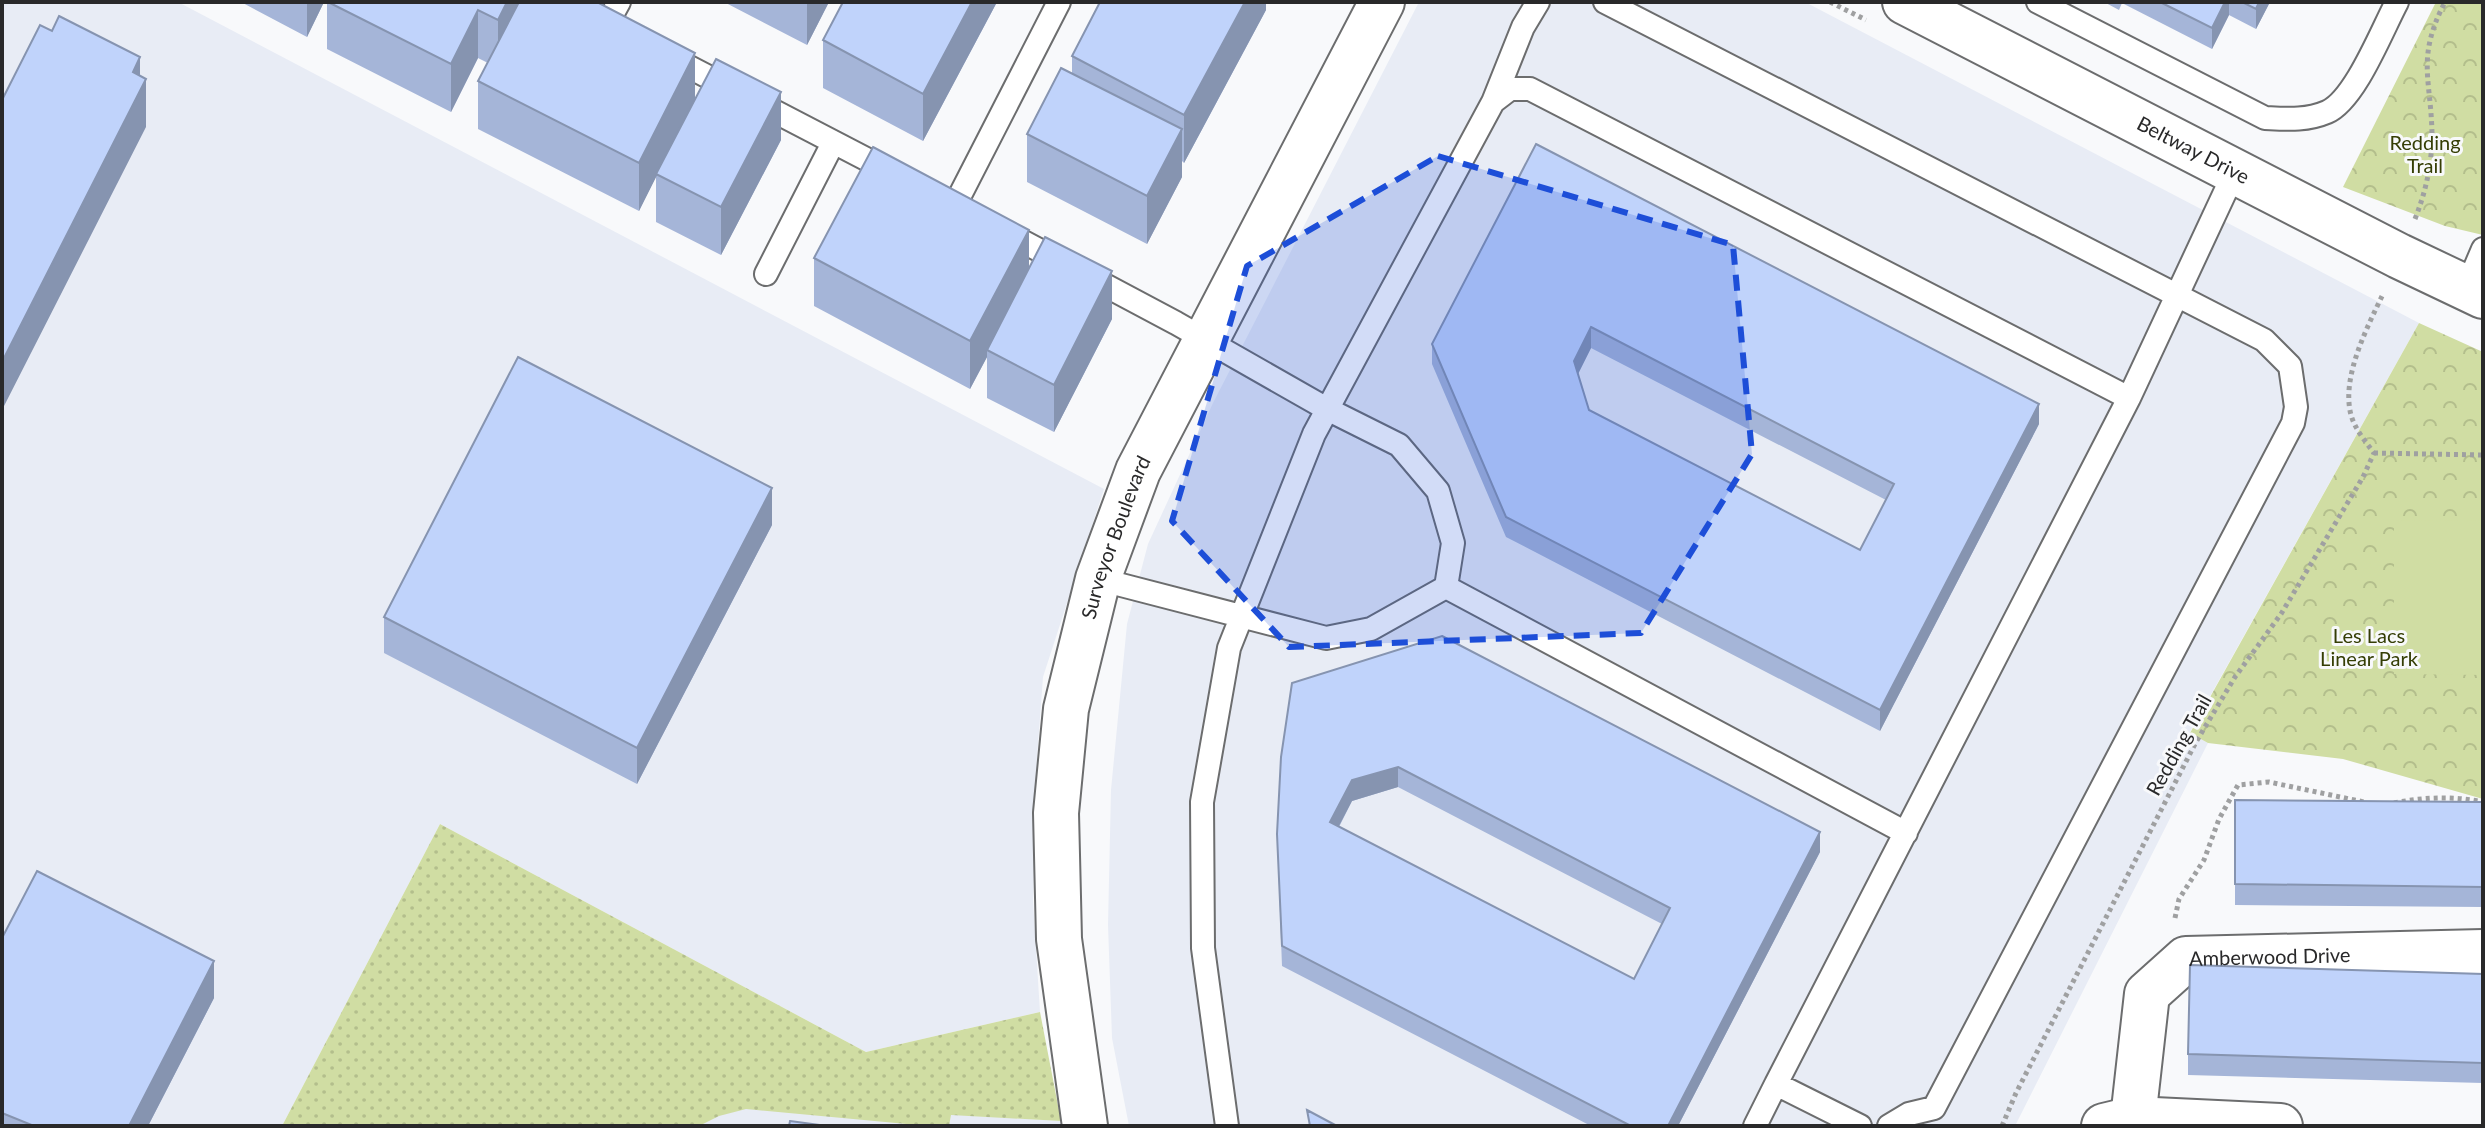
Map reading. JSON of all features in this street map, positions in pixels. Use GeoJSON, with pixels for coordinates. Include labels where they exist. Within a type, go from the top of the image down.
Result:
{"type":"FeatureCollection","features":[{"type":"Feature","properties":{"kind":"street","name":"Surveyor Boulevard"},"geometry":{"type":"LineString","coordinates":[[1085,1126],[1059,939],[1056,813],[1066,709],[1098,579],[1138,471],[1382,2]]}},
{"type":"Feature","properties":{"kind":"street","name":"Beltway Drive"},"geometry":{"type":"LineString","coordinates":[[1905,2],[2474,293]]}},
{"type":"Feature","properties":{"kind":"street","name":"Amberwood Drive"},"geometry":{"type":"LineString","coordinates":[[2118,1123],[2147,994],[2186,959],[2483,952]]}},
{"type":"Feature","properties":{"kind":"street"},"geometry":{"type":"LineString","coordinates":[[2118,1123],[2280,1126]]}},
{"type":"Feature","properties":{"kind":"lane"},"geometry":{"type":"LineString","coordinates":[[586,13],[614,28],[619,2]]}},
{"type":"Feature","properties":{"kind":"lane"},"geometry":{"type":"LineString","coordinates":[[1059,2],[962,209],[1205,339],[1327,409],[1399,445],[1438,491],[1453,543],[1446,587]]}},
{"type":"Feature","properties":{"kind":"lane"},"geometry":{"type":"LineString","coordinates":[[1227,1126],[1203,948],[1202,802],[1229,648],[1314,434],[1493,102],[1523,27],[1538,2]]}},
{"type":"Feature","properties":{"kind":"lane"},"geometry":{"type":"LineString","coordinates":[[1605,2],[2264,340],[2290,366],[2296,407],[2293,423],[1934,1108],[1909,1114],[1889,1126]]}},
{"type":"Feature","properties":{"kind":"lane"},"geometry":{"type":"LineString","coordinates":[[2038,2],[2265,118],[2298,120],[2330,111],[2350,91],[2397,2]]}},
{"type":"Feature","properties":{"kind":"lane"},"geometry":{"type":"LineString","coordinates":[[650,47],[914,184]]}},
{"type":"Feature","properties":{"kind":"lane"},"geometry":{"type":"LineString","coordinates":[[1493,102],[1510,89],[1530,89],[2129,398]]}},
{"type":"Feature","properties":{"kind":"lane"},"geometry":{"type":"LineString","coordinates":[[766,274],[833,143]]}},
{"type":"Feature","properties":{"kind":"lane"},"geometry":{"type":"LineString","coordinates":[[1755,1126],[2129,398],[2235,171]]}},
{"type":"Feature","properties":{"kind":"lane"},"geometry":{"type":"LineString","coordinates":[[2474,293],[2483,249]]}},
{"type":"Feature","properties":{"kind":"lane"},"geometry":{"type":"LineString","coordinates":[[1098,579],[1326,638],[1371,629],[1446,587]]}},
{"type":"Feature","properties":{"kind":"lane"},"geometry":{"type":"LineString","coordinates":[[1446,587],[1906,833]]}},
{"type":"Feature","properties":{"kind":"lane"},"geometry":{"type":"LineString","coordinates":[[1776,1084],[1860,1126]]}},
{"type":"Feature","properties":{"kind":"path"},"geometry":{"type":"LineString","coordinates":[[2414,222],[2426,192],[2430,162],[2432,133],[2426,57],[2433,24],[2445,2]]}},
{"type":"Feature","properties":{"kind":"path"},"geometry":{"type":"LineString","coordinates":[[2380,300],[2351,377],[2349,401],[2356,428],[2374,453],[2483,455]]}},
{"type":"Feature","properties":{"kind":"path","name":"Redding Trail"},"geometry":{"type":"LineString","coordinates":[[2002,1126],[2196,742],[2235,677],[2281,614],[2331,535],[2374,453]]}},
{"type":"Feature","properties":{"kind":"path"},"geometry":{"type":"LineString","coordinates":[[2176,921],[2179,899],[2204,860],[2219,819],[2238,785],[2269,782],[2326,796],[2373,803]]}},
{"type":"Feature","properties":{"kind":"path"},"geometry":{"type":"LineString","coordinates":[[2382,804],[2415,798],[2462,798],[2483,802]]}},
{"type":"Feature","properties":{"kind":"highlighted area"},"geometry":{"type":"Polygon","coordinates":[[[1438,156],[1733,245],[1752,454],[1641,633],[1289,647],[1172,521],[1247,266],[1438,156]]]}},
{"type":"Feature","properties":{"kind":"shaded area"},"geometry":{"type":"Polygon","coordinates":[[[2,2],[178,2],[1104,489],[1043,677],[1033,901],[1040,1012],[866,1052],[440,824],[282,1126],[2,1126],[2,2]]]}},
{"type":"Feature","properties":{"kind":"shaded area"},"geometry":{"type":"Polygon","coordinates":[[[1419,2],[1805,2],[2419,323],[2190,732],[2208,743],[2015,1126],[1129,1126],[1112,1038],[1108,925],[1111,790],[1127,624],[1148,544],[1213,403],[1419,2]]]}},
{"type":"Feature","properties":{"kind":"shaded area"},"geometry":{"type":"Polygon","coordinates":[[[640,1095],[1061,1121],[1061,1126],[634,1126],[640,1095]]]}},
{"type":"Feature","properties":{"kind":"green space","name":"Redding Trail"},"geometry":{"type":"Polygon","coordinates":[[[2436,2],[2483,2],[2483,235],[2445,226],[2343,187],[2436,2]]]}},
{"type":"Feature","properties":{"kind":"green space","name":"Les Lacs Linear Park"},"geometry":{"type":"Polygon","coordinates":[[[2419,323],[2483,352],[2483,799],[2343,759],[2208,743],[2190,733],[2419,323]]]}},
{"type":"Feature","properties":{"kind":"green space"},"geometry":{"type":"Polygon","coordinates":[[[2394,520],[2483,521],[2483,675],[2394,674],[2394,520]]]}},
{"type":"Feature","properties":{"kind":"green space"},"geometry":{"type":"Polygon","coordinates":[[[440,824],[866,1052],[1040,1012],[1061,1121],[951,1115],[949,1126],[928,1126],[746,1109],[719,1116],[699,1126],[282,1126],[440,824]]]}},
{"type":"Feature","properties":{"kind":"building"},"geometry":{"type":"Polygon","coordinates":[[[328,2],[507,2],[498,20],[478,10],[451,64],[328,2]]]}},
{"type":"Feature","properties":{"kind":"building"},"geometry":{"type":"Polygon","coordinates":[[[519,2],[597,2],[695,53],[639,163],[478,81],[519,2]]]}},
{"type":"Feature","properties":{"kind":"building"},"geometry":{"type":"Polygon","coordinates":[[[843,2],[972,2],[923,94],[823,40],[843,2]]]}},
{"type":"Feature","properties":{"kind":"building"},"geometry":{"type":"Polygon","coordinates":[[[1100,2],[1245,2],[1184,115],[1072,56],[1100,2]]]}},
{"type":"Feature","properties":{"kind":"building"},"geometry":{"type":"Polygon","coordinates":[[[2160,2],[2225,2],[2212,28],[2160,2]]]}},
{"type":"Feature","properties":{"kind":"building"},"geometry":{"type":"Polygon","coordinates":[[[2242,2],[2259,2],[2256,9],[2242,2]]]}},
{"type":"Feature","properties":{"kind":"building"},"geometry":{"type":"Polygon","coordinates":[[[59,16],[140,57],[133,72],[146,79],[2,362],[2,100],[40,25],[52,31],[59,16]]]}},
{"type":"Feature","properties":{"kind":"building"},"geometry":{"type":"Polygon","coordinates":[[[716,59],[781,92],[721,207],[656,174],[716,59]]]}},
{"type":"Feature","properties":{"kind":"building"},"geometry":{"type":"Polygon","coordinates":[[[1061,68],[1182,129],[1147,196],[1027,134],[1061,68]]]}},
{"type":"Feature","properties":{"kind":"building"},"geometry":{"type":"Polygon","coordinates":[[[1536,144],[2039,404],[1880,710],[1506,517],[1432,344],[1536,144]],[[1591,327],[1574,361],[1589,410],[1860,550],[1894,484],[1591,327]]]}},
{"type":"Feature","properties":{"kind":"building"},"geometry":{"type":"Polygon","coordinates":[[[873,147],[1029,230],[970,341],[814,258],[873,147]]]}},
{"type":"Feature","properties":{"kind":"building"},"geometry":{"type":"Polygon","coordinates":[[[1045,237],[1112,271],[1054,385],[987,350],[1045,237]]]}},
{"type":"Feature","properties":{"kind":"building"},"geometry":{"type":"Polygon","coordinates":[[[518,357],[772,488],[637,748],[384,617],[518,357]]]}},
{"type":"Feature","properties":{"kind":"building"},"geometry":{"type":"Polygon","coordinates":[[[1442,636],[1820,832],[1668,1126],[1631,1126],[1282,946],[1277,834],[1281,757],[1292,683],[1442,636]],[[1398,767],[1352,780],[1330,822],[1634,979],[1670,908],[1398,767]]]}},
{"type":"Feature","properties":{"kind":"building"},"geometry":{"type":"Polygon","coordinates":[[[2235,800],[2483,802],[2483,887],[2235,884],[2235,800]]]}},
{"type":"Feature","properties":{"kind":"building"},"geometry":{"type":"Polygon","coordinates":[[[37,871],[214,961],[129,1126],[34,1126],[2,1113],[2,938],[37,871]]]}},
{"type":"Feature","properties":{"kind":"building"},"geometry":{"type":"Polygon","coordinates":[[[2190,965],[2483,974],[2483,1063],[2188,1054],[2190,965]]]}},
{"type":"Feature","properties":{"kind":"building"},"geometry":{"type":"Polygon","coordinates":[[[1307,1110],[1337,1126],[1310,1126],[1307,1110]]]}},
{"type":"Feature","properties":{"kind":"building"},"geometry":{"type":"Polygon","coordinates":[[[790,1121],[827,1126],[789,1126],[790,1121]]]}}]}
